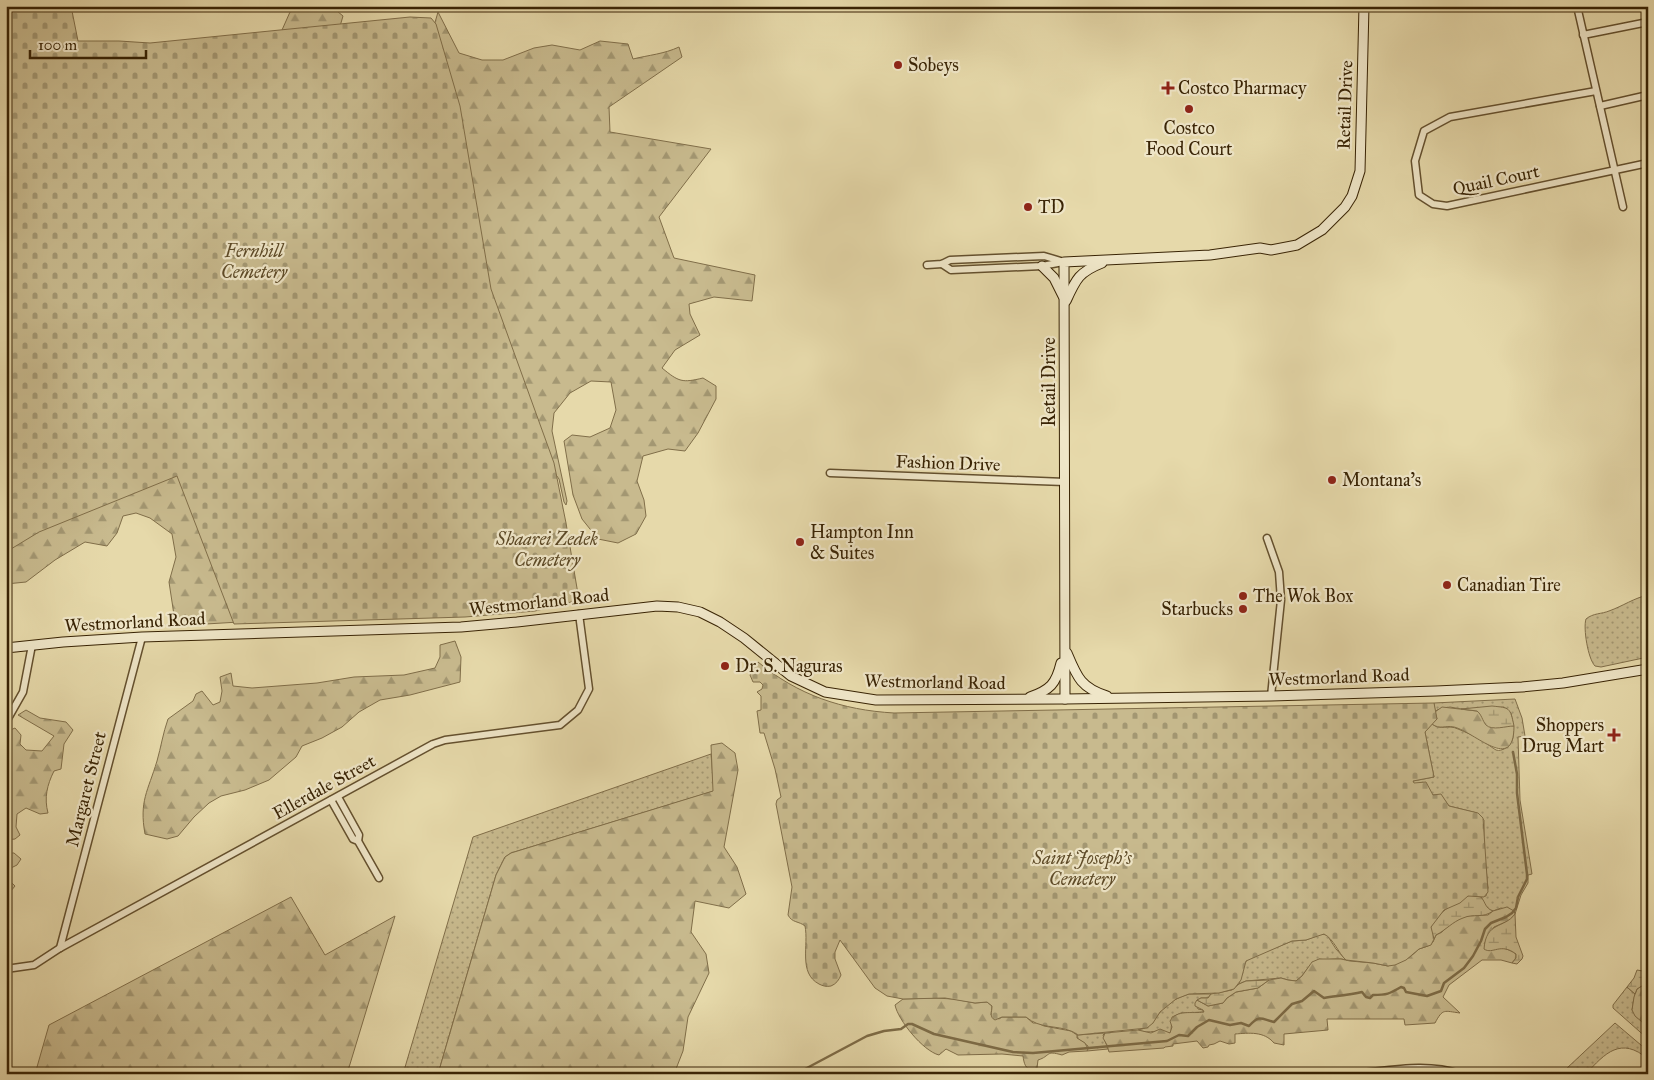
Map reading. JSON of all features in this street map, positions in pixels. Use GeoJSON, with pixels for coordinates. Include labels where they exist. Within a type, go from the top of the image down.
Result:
{"type":"FeatureCollection","features":[{"type":"Feature","properties":{"kind":"street","name":"Retail Drive"},"geometry":{"type":"LineString","coordinates":[[1065,699],[1064,262],[1210,255],[1260,248],[1296,239],[1302,241],[1315,234],[1336,217],[1348,201],[1357,184],[1360,171],[1364,6]]}},
{"type":"Feature","properties":{"kind":"street"},"geometry":{"type":"LineString","coordinates":[[1577,6],[1623,207]]}},
{"type":"Feature","properties":{"kind":"street"},"geometry":{"type":"LineString","coordinates":[[1584,35],[1648,22]]}},
{"type":"Feature","properties":{"kind":"street","name":"Quail Court"},"geometry":{"type":"LineString","coordinates":[[1596,91],[1450,117],[1424,131],[1415,161],[1419,195],[1433,204],[1447,206],[1614,169]]}},
{"type":"Feature","properties":{"kind":"street"},"geometry":{"type":"LineString","coordinates":[[1600,106],[1648,95]]}},
{"type":"Feature","properties":{"kind":"street"},"geometry":{"type":"LineString","coordinates":[[1614,169],[1648,163]]}},
{"type":"Feature","properties":{"kind":"street"},"geometry":{"type":"LineString","coordinates":[[927,265],[942,264],[950,260],[1044,256],[1064,262]]}},
{"type":"Feature","properties":{"kind":"street"},"geometry":{"type":"LineString","coordinates":[[1065,303],[1078,276],[1088,268],[1111,260]]}},
{"type":"Feature","properties":{"kind":"street"},"geometry":{"type":"LineString","coordinates":[[942,264],[951,270],[1042,266],[1064,262]]}},
{"type":"Feature","properties":{"kind":"street"},"geometry":{"type":"LineString","coordinates":[[1042,266],[1054,278],[1062,291],[1065,303]]}},
{"type":"Feature","properties":{"kind":"street","name":"Fashion Drive"},"geometry":{"type":"LineString","coordinates":[[830,473],[1065,482]]}},
{"type":"Feature","properties":{"kind":"street"},"geometry":{"type":"LineString","coordinates":[[1267,538],[1279,572],[1281,600],[1271,696]]}},
{"type":"Feature","properties":{"kind":"street","name":"Westmorland Road"},"geometry":{"type":"LineString","coordinates":[[6,648],[142,637],[461,627],[657,606],[678,607],[700,612],[744,638],[791,676],[825,692],[876,700],[1271,696],[1522,687],[1588,680],[1648,669]]}},
{"type":"Feature","properties":{"kind":"street","name":"Ellerdale Street"},"geometry":{"type":"LineString","coordinates":[[6,969],[34,965],[60,948],[433,744],[445,740],[560,725],[578,710],[589,689],[579,614]]}},
{"type":"Feature","properties":{"kind":"street","name":"Margaret Street"},"geometry":{"type":"LineString","coordinates":[[60,948],[142,637]]}},
{"type":"Feature","properties":{"kind":"street"},"geometry":{"type":"LineString","coordinates":[[6,722],[23,692],[32,645]]}},
{"type":"Feature","properties":{"kind":"street"},"geometry":{"type":"LineString","coordinates":[[1065,648],[1081,682],[1098,693],[1117,698]]}},
{"type":"Feature","properties":{"kind":"street"},"geometry":{"type":"LineString","coordinates":[[1023,700],[1046,691],[1054,684],[1065,648]]}},
{"type":"Feature","properties":{"kind":"street"},"geometry":{"type":"LineString","coordinates":[[338,797],[359,835],[358,841]]}},
{"type":"Feature","properties":{"kind":"street"},"geometry":{"type":"LineString","coordinates":[[331,800],[353,839],[358,841],[379,878]]}},
{"type":"Feature","properties":{"kind":"street"},"geometry":{"type":"LineString","coordinates":[[1353,1074],[1422,1068],[1440,1069],[1460,1074]]}},
{"type":"Feature","properties":{"kind":"green space","name":"Fernhill Cemetery"},"geometry":{"type":"Polygon","coordinates":[[[6,6],[71,6],[78,41],[150,43],[410,17],[431,18],[436,24],[460,106],[491,289],[554,463],[579,600],[535,611],[465,617],[234,624],[177,476],[39,532],[6,552],[6,6]]]}},
{"type":"Feature","properties":{"kind":"green space"},"geometry":{"type":"Polygon","coordinates":[[[309,6],[331,6],[343,16],[336,40],[430,40],[438,12],[459,53],[482,60],[503,60],[534,48],[552,45],[580,50],[600,41],[628,44],[633,59],[662,53],[679,47],[682,57],[609,107],[610,132],[711,149],[659,217],[674,258],[755,275],[752,301],[714,297],[689,304],[690,314],[700,335],[675,350],[662,368],[677,379],[685,381],[703,378],[716,386],[716,399],[698,433],[685,451],[668,449],[643,456],[637,481],[644,500],[646,516],[636,534],[618,543],[598,539],[582,519],[573,495],[564,441],[572,435],[590,437],[610,428],[616,410],[611,382],[591,381],[570,393],[554,413],[552,431],[567,501],[566,505],[559,479],[282,30],[290,12],[309,6]]]}},
{"type":"Feature","properties":{"kind":"green space"},"geometry":{"type":"Polygon","coordinates":[[[183,426],[290,619],[172,626],[174,615],[169,582],[176,557],[172,534],[150,518],[136,513],[123,516],[117,533],[107,546],[85,542],[55,560],[26,582],[6,584],[6,498],[183,426]]]}},
{"type":"Feature","properties":{"kind":"green space"},"geometry":{"type":"Polygon","coordinates":[[[1648,595],[1648,657],[1601,667],[1595,666],[1590,657],[1587,643],[1586,619],[1648,595]]]}},
{"type":"Feature","properties":{"kind":"green space"},"geometry":{"type":"Polygon","coordinates":[[[455,641],[461,657],[460,682],[410,695],[380,700],[359,712],[342,727],[302,746],[296,757],[269,780],[245,790],[221,796],[209,803],[178,836],[167,839],[145,834],[143,823],[144,804],[168,719],[193,701],[196,694],[202,691],[213,705],[220,702],[222,691],[220,677],[231,673],[233,686],[252,688],[317,683],[354,677],[404,675],[435,668],[440,657],[440,645],[455,641]]]}},
{"type":"Feature","properties":{"kind":"green space","name":"Saint Joseph's Cemetery"},"geometry":{"type":"Polygon","coordinates":[[[758,662],[773,674],[821,699],[856,708],[894,713],[1434,703],[1437,719],[1425,732],[1434,777],[1413,781],[1414,783],[1426,782],[1433,795],[1441,794],[1449,806],[1478,813],[1483,818],[1488,892],[1484,897],[1468,896],[1460,903],[1444,910],[1431,927],[1434,939],[1431,945],[1419,949],[1406,960],[1395,965],[1388,966],[1346,960],[1331,939],[1324,934],[1306,940],[1292,941],[1246,961],[1241,980],[1234,989],[1219,993],[1189,994],[1176,999],[1160,1012],[1153,1023],[1147,1028],[1078,1035],[1065,1029],[1042,1025],[1026,1017],[1002,1017],[995,1020],[991,1016],[992,1006],[987,1002],[975,1003],[945,998],[903,999],[887,996],[875,988],[840,940],[835,952],[835,959],[841,975],[833,985],[823,986],[813,979],[806,966],[805,926],[788,915],[792,887],[776,804],[777,800],[781,797],[764,733],[760,733],[757,711],[761,710],[761,696],[757,692],[762,689],[763,685],[760,682],[753,682],[750,675],[758,662]]]}},
{"type":"Feature","properties":{"kind":"green space"},"geometry":{"type":"Polygon","coordinates":[[[1515,699],[1522,718],[1525,736],[1518,737],[1520,800],[1532,874],[1528,875],[1528,883],[1521,895],[1515,914],[1514,911],[1501,908],[1493,911],[1488,909],[1481,897],[1486,896],[1488,888],[1484,848],[1484,820],[1477,813],[1449,806],[1441,795],[1433,795],[1413,783],[1413,781],[1434,777],[1425,732],[1432,724],[1438,727],[1458,729],[1474,736],[1496,750],[1504,749],[1513,738],[1511,713],[1504,707],[1461,709],[1450,707],[1435,712],[1434,703],[1515,699]]]}},
{"type":"Feature","properties":{"kind":"green space"},"geometry":{"type":"Polygon","coordinates":[[[1492,706],[1506,708],[1510,712],[1514,726],[1489,727],[1477,711],[1461,709],[1492,706]]]}},
{"type":"Feature","properties":{"kind":"green space"},"geometry":{"type":"Polygon","coordinates":[[[1442,707],[1477,711],[1484,721],[1514,726],[1512,740],[1508,747],[1501,749],[1482,742],[1463,730],[1454,727],[1435,726],[1432,724],[1437,719],[1435,712],[1442,707]]]}},
{"type":"Feature","properties":{"kind":"green space"},"geometry":{"type":"Polygon","coordinates":[[[26,710],[40,718],[66,722],[73,730],[64,744],[61,769],[54,771],[48,786],[46,802],[48,813],[40,814],[26,808],[17,814],[16,827],[20,835],[15,839],[6,840],[6,732],[15,728],[21,735],[20,744],[26,750],[42,751],[54,736],[18,715],[26,710]]]}},
{"type":"Feature","properties":{"kind":"green space"},"geometry":{"type":"Polygon","coordinates":[[[722,743],[735,753],[738,770],[724,847],[737,867],[746,894],[729,908],[695,901],[691,932],[706,954],[709,973],[688,1017],[683,1051],[674,1074],[438,1074],[496,875],[505,857],[511,853],[713,791],[711,745],[722,743]]]}},
{"type":"Feature","properties":{"kind":"green space"},"geometry":{"type":"Polygon","coordinates":[[[711,754],[714,791],[511,853],[505,857],[496,875],[438,1074],[403,1074],[473,837],[711,754]]]}},
{"type":"Feature","properties":{"kind":"green space"},"geometry":{"type":"Polygon","coordinates":[[[6,853],[14,853],[21,859],[17,865],[11,868],[10,881],[15,886],[6,897],[6,853]]]}},
{"type":"Feature","properties":{"kind":"green space"},"geometry":{"type":"Polygon","coordinates":[[[1470,895],[1481,897],[1487,907],[1493,911],[1485,915],[1459,920],[1436,935],[1434,939],[1430,929],[1441,913],[1470,895]]]}},
{"type":"Feature","properties":{"kind":"green space"},"geometry":{"type":"Polygon","coordinates":[[[291,897],[325,955],[395,916],[347,1074],[35,1074],[49,1025],[291,897]]]}},
{"type":"Feature","properties":{"kind":"green space"},"geometry":{"type":"Polygon","coordinates":[[[1507,907],[1514,911],[1515,914],[1510,920],[1494,927],[1484,944],[1509,950],[1516,954],[1516,958],[1512,963],[1501,960],[1482,960],[1449,985],[1443,997],[1460,1013],[1442,1013],[1435,1023],[1405,1025],[1404,1019],[1327,1019],[1328,1030],[1284,1034],[1284,1045],[1274,1043],[1266,1036],[1246,1033],[1235,1034],[1235,1043],[1229,1044],[1220,1041],[1203,1048],[1197,1041],[1173,1044],[1173,1046],[1164,1048],[1109,1052],[1103,1038],[1105,1033],[1138,1030],[1151,1033],[1160,1029],[1170,1033],[1172,1027],[1170,1021],[1173,1017],[1181,1013],[1204,1012],[1195,1006],[1197,1000],[1208,1006],[1223,1003],[1236,992],[1258,988],[1269,980],[1281,978],[1296,981],[1312,962],[1319,959],[1341,959],[1388,966],[1410,957],[1419,949],[1428,946],[1433,942],[1436,935],[1450,924],[1465,916],[1488,915],[1493,911],[1507,907]]]}},
{"type":"Feature","properties":{"kind":"green space"},"geometry":{"type":"Polygon","coordinates":[[[1515,914],[1516,937],[1523,956],[1517,964],[1512,963],[1516,958],[1516,954],[1506,949],[1491,951],[1484,949],[1488,934],[1511,919],[1515,914]]]}},
{"type":"Feature","properties":{"kind":"green space"},"geometry":{"type":"Polygon","coordinates":[[[1321,934],[1327,935],[1346,960],[1319,959],[1296,981],[1281,978],[1246,981],[1239,984],[1244,964],[1248,959],[1292,941],[1306,940],[1321,934]]]}},
{"type":"Feature","properties":{"kind":"green space"},"geometry":{"type":"Polygon","coordinates":[[[1637,970],[1648,972],[1648,982],[1637,989],[1635,994],[1627,987],[1637,970]]]}},
{"type":"Feature","properties":{"kind":"green space"},"geometry":{"type":"Polygon","coordinates":[[[1269,980],[1258,988],[1236,992],[1223,1003],[1208,1006],[1197,1000],[1208,998],[1211,994],[1232,990],[1246,981],[1269,980]]]}},
{"type":"Feature","properties":{"kind":"green space"},"geometry":{"type":"Polygon","coordinates":[[[1648,982],[1648,1027],[1635,1016],[1632,1010],[1637,989],[1648,982]]]}},
{"type":"Feature","properties":{"kind":"green space"},"geometry":{"type":"Polygon","coordinates":[[[1627,987],[1635,994],[1632,1010],[1648,1027],[1648,1039],[1613,1008],[1613,1005],[1627,987]]]}},
{"type":"Feature","properties":{"kind":"green space"},"geometry":{"type":"Polygon","coordinates":[[[1189,994],[1211,994],[1208,998],[1197,1000],[1198,1009],[1204,1012],[1181,1013],[1172,1017],[1171,1031],[1169,1033],[1138,1030],[1150,1025],[1171,1002],[1189,994]]]}},
{"type":"Feature","properties":{"kind":"green space"},"geometry":{"type":"Polygon","coordinates":[[[934,998],[975,1003],[987,1002],[992,1006],[991,1015],[999,1019],[1002,1017],[1026,1017],[1033,1023],[1071,1031],[1085,1043],[1088,1049],[1087,1051],[1069,1052],[1062,1055],[1050,1053],[1038,1060],[1037,1068],[1033,1071],[1024,1063],[1023,1056],[1002,1054],[958,1055],[946,1049],[939,1055],[926,1048],[912,1034],[901,1019],[895,1005],[903,999],[934,998]]]}},
{"type":"Feature","properties":{"kind":"green space"},"geometry":{"type":"Polygon","coordinates":[[[1615,1023],[1648,1051],[1648,1059],[1638,1052],[1622,1048],[1607,1054],[1586,1074],[1559,1074],[1566,1069],[1615,1023]]]}},
{"type":"Feature","properties":{"kind":"green space"},"geometry":{"type":"Polygon","coordinates":[[[1105,1033],[1103,1035],[1108,1049],[1087,1051],[1088,1046],[1077,1038],[1077,1035],[1105,1033]]]}},
{"type":"Feature","properties":{"kind":"waterway"},"geometry":{"type":"LineString","coordinates":[[799,1074],[867,1036],[901,1029],[908,1024],[934,1034],[1013,1052],[1033,1053],[1167,1041],[1179,1035],[1188,1036],[1197,1027],[1209,1020],[1230,1025],[1241,1023],[1249,1026],[1258,1019],[1274,1022],[1292,1004],[1302,1001],[1314,991],[1324,998],[1362,992],[1366,997],[1370,998],[1373,995],[1388,994],[1401,987],[1406,992],[1427,996],[1441,991],[1444,983],[1464,968],[1473,956],[1485,929],[1491,923],[1512,913],[1516,908],[1518,897],[1527,879],[1517,793],[1517,774],[1513,752]]}},
{"type":"Feature","properties":{"kind":"place","name":"Sobeys"},"geometry":{"type":"Point","coordinates":[898,65]}},
{"type":"Feature","properties":{"kind":"place","name":"Costco Pharmacy"},"geometry":{"type":"Point","coordinates":[1168,88]}},
{"type":"Feature","properties":{"kind":"place","name":"Costco Food Court"},"geometry":{"type":"Point","coordinates":[1189,109]}},
{"type":"Feature","properties":{"kind":"place","name":"TD"},"geometry":{"type":"Point","coordinates":[1028,207]}},
{"type":"Feature","properties":{"kind":"place","name":"Montana's"},"geometry":{"type":"Point","coordinates":[1332,480]}},
{"type":"Feature","properties":{"kind":"place","name":"Hampton Inn & Suites"},"geometry":{"type":"Point","coordinates":[800,542]}},
{"type":"Feature","properties":{"kind":"place","name":"Canadian Tire"},"geometry":{"type":"Point","coordinates":[1447,585]}},
{"type":"Feature","properties":{"kind":"place","name":"The Wok Box"},"geometry":{"type":"Point","coordinates":[1243,596]}},
{"type":"Feature","properties":{"kind":"place","name":"Starbucks"},"geometry":{"type":"Point","coordinates":[1243,609]}},
{"type":"Feature","properties":{"kind":"place","name":"Dr. S. Naguras"},"geometry":{"type":"Point","coordinates":[725,666]}},
{"type":"Feature","properties":{"kind":"place","name":"Shoppers Drug Mart"},"geometry":{"type":"Point","coordinates":[1614,735]}},
{"type":"Feature","properties":{"kind":"park label","name":"Shaarei Zedek Cemetery"},"geometry":{"type":"Point","coordinates":[547,549]}}]}
